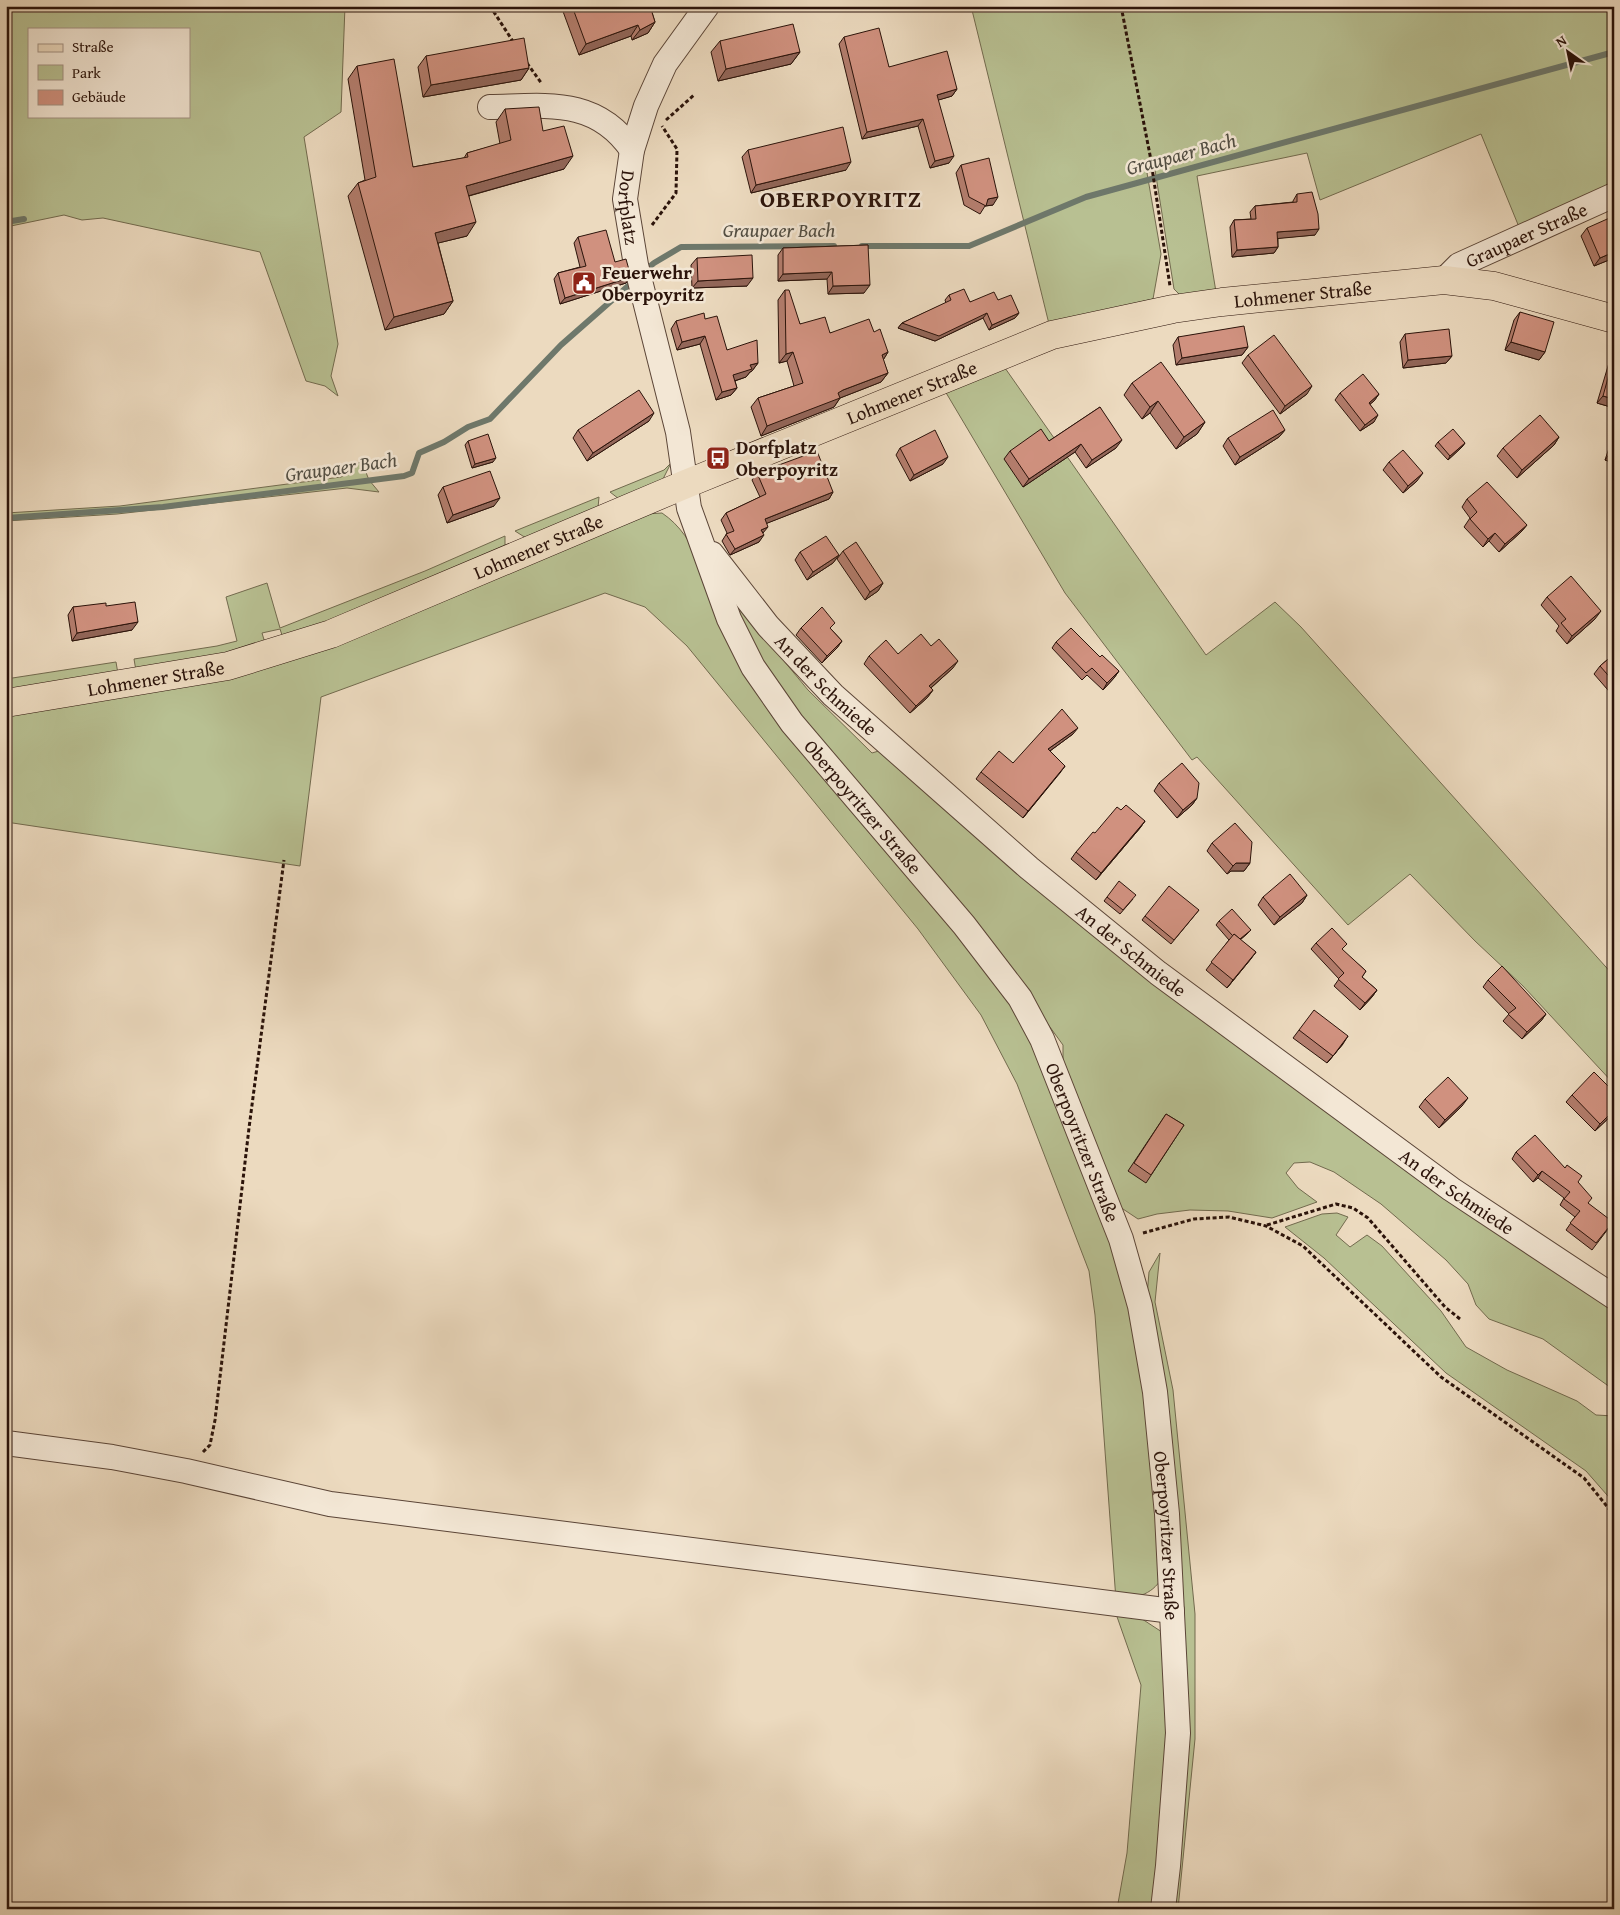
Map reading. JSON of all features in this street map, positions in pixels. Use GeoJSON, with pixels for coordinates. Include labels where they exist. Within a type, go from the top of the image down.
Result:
{"type":"FeatureCollection","features":[{"type":"Feature","properties":{"kind":"main road","name":"Lohmener Straße"},"geometry":{"type":"LineString","coordinates":[[6,703],[192,673],[260,658],[331,634],[686,484],[1052,335],[1173,309],[1222,302],[1444,280],[1494,286],[1614,319]]}},
{"type":"Feature","properties":{"kind":"street","name":"Dorfplatz"},"geometry":{"type":"LineString","coordinates":[[686,484],[678,432],[642,288],[625,200],[632,150],[642,116],[664,64],[707,6]]}},
{"type":"Feature","properties":{"kind":"street"},"geometry":{"type":"LineString","coordinates":[[490,107],[560,106],[584,110],[605,121],[620,134],[632,150]]}},
{"type":"Feature","properties":{"kind":"street","name":"Graupaer Straße"},"geometry":{"type":"LineString","coordinates":[[1444,280],[1458,265],[1614,195]]}},
{"type":"Feature","properties":{"kind":"street","name":"Oberpoyritzer Straße"},"geometry":{"type":"LineString","coordinates":[[686,484],[689,508],[703,542],[729,618],[753,667],[792,723],[964,925],[1020,998],[1042,1039],[1121,1239],[1140,1306],[1155,1392],[1167,1514],[1178,1733],[1168,1866],[1162,1909]]}},
{"type":"Feature","properties":{"kind":"street","name":"An der Schmiede"},"geometry":{"type":"LineString","coordinates":[[703,542],[768,626],[833,695],[1036,874],[1158,973],[1451,1189],[1614,1297]]}},
{"type":"Feature","properties":{"kind":"street"},"geometry":{"type":"LineString","coordinates":[[6,1444],[112,1457],[186,1471],[330,1504],[1172,1611]]}},
{"type":"Feature","properties":{"kind":"path"},"geometry":{"type":"LineString","coordinates":[[490,6],[514,44]]}},
{"type":"Feature","properties":{"kind":"path"},"geometry":{"type":"LineString","coordinates":[[1121,6],[1152,175],[1171,294]]}},
{"type":"Feature","properties":{"kind":"path"},"geometry":{"type":"LineString","coordinates":[[525,60],[560,106]]}},
{"type":"Feature","properties":{"kind":"path"},"geometry":{"type":"LineString","coordinates":[[635,256],[676,193],[677,149],[662,125],[642,116]]}},
{"type":"Feature","properties":{"kind":"path"},"geometry":{"type":"LineString","coordinates":[[186,1471],[210,1445],[215,1420],[249,1128],[284,860]]}},
{"type":"Feature","properties":{"kind":"path"},"geometry":{"type":"LineString","coordinates":[[1266,1226],[1336,1204],[1353,1208],[1368,1218],[1445,1307],[1460,1319]]}},
{"type":"Feature","properties":{"kind":"path"},"geometry":{"type":"LineString","coordinates":[[1121,1239],[1194,1219],[1229,1217],[1266,1226],[1303,1246],[1440,1377],[1584,1478],[1614,1515]]}},
{"type":"Feature","properties":{"kind":"green space"},"geometry":{"type":"Polygon","coordinates":[[[7,6],[345,6],[341,112],[304,137],[338,344],[331,376],[338,396],[325,386],[306,381],[260,252],[103,218],[82,220],[64,215],[6,227],[7,6]]]}},
{"type":"Feature","properties":{"kind":"green space"},"geometry":{"type":"Polygon","coordinates":[[[971,6],[1614,6],[1614,186],[1519,227],[1481,134],[1320,200],[1307,153],[1197,176],[1216,292],[1181,296],[1174,289],[1155,170],[1147,173],[1161,254],[1153,299],[1049,324],[971,6]]]}},
{"type":"Feature","properties":{"kind":"green space"},"geometry":{"type":"Polygon","coordinates":[[[1005,368],[1206,655],[1275,602],[1301,627],[1614,976],[1614,1084],[1523,986],[1475,941],[1410,874],[1348,925],[1197,757],[1192,760],[1065,593],[945,391],[1005,368]]]}},
{"type":"Feature","properties":{"kind":"green space"},"geometry":{"type":"Polygon","coordinates":[[[361,460],[369,480],[379,492],[347,488],[117,514],[6,521],[6,513],[120,506],[341,477],[352,471],[361,460]]]}},
{"type":"Feature","properties":{"kind":"green space"},"geometry":{"type":"Polygon","coordinates":[[[671,463],[663,479],[645,489],[619,499],[610,492],[664,470],[671,463]]]}},
{"type":"Feature","properties":{"kind":"green space"},"geometry":{"type":"Polygon","coordinates":[[[599,497],[598,508],[526,538],[515,531],[599,497]]]}},
{"type":"Feature","properties":{"kind":"green space"},"geometry":{"type":"Polygon","coordinates":[[[662,513],[685,535],[693,549],[701,564],[724,625],[996,976],[1036,1046],[1094,1203],[1099,1206],[1115,1246],[1147,1390],[1162,1578],[1153,1589],[1142,1595],[1116,1600],[1095,1315],[1089,1271],[1017,1084],[981,1015],[918,929],[687,646],[645,607],[605,593],[321,697],[300,866],[6,822],[6,715],[126,695],[646,514],[662,513]]]}},
{"type":"Feature","properties":{"kind":"green space"},"geometry":{"type":"Polygon","coordinates":[[[505,536],[505,548],[411,589],[283,638],[280,629],[262,633],[265,643],[216,656],[136,671],[134,659],[237,641],[226,597],[267,583],[280,628],[425,571],[505,536]]]}},
{"type":"Feature","properties":{"kind":"green space"},"geometry":{"type":"Polygon","coordinates":[[[721,572],[746,615],[808,690],[872,753],[882,750],[1614,1305],[1614,1390],[1543,1339],[1489,1319],[1476,1305],[1468,1284],[1446,1260],[1381,1204],[1334,1172],[1310,1162],[1294,1163],[1286,1173],[1298,1188],[1317,1202],[1272,1218],[1228,1211],[1190,1210],[1157,1214],[1138,1219],[1117,1205],[1063,1061],[1063,1045],[1023,990],[796,718],[760,661],[721,572]]]}},
{"type":"Feature","properties":{"kind":"green space"},"geometry":{"type":"Polygon","coordinates":[[[116,662],[118,674],[6,691],[6,679],[116,662]]]}},
{"type":"Feature","properties":{"kind":"green space"},"geometry":{"type":"Polygon","coordinates":[[[1337,1213],[1348,1217],[1336,1235],[1350,1247],[1367,1235],[1382,1246],[1441,1311],[1466,1347],[1507,1370],[1577,1401],[1596,1415],[1614,1416],[1614,1503],[1586,1471],[1446,1373],[1324,1258],[1285,1227],[1322,1214],[1337,1213]]]}},
{"type":"Feature","properties":{"kind":"green space"},"geometry":{"type":"Polygon","coordinates":[[[1160,1253],[1155,1302],[1173,1390],[1195,1614],[1195,1739],[1178,1909],[1167,1909],[1174,1866],[1147,1296],[1149,1272],[1160,1253]]]}},
{"type":"Feature","properties":{"kind":"green space"},"geometry":{"type":"Polygon","coordinates":[[[1115,1611],[1139,1617],[1165,1634],[1168,1731],[1155,1909],[1117,1909],[1127,1853],[1141,1685],[1115,1611]]]}},
{"type":"Feature","properties":{"kind":"building"},"geometry":{"type":"Polygon","coordinates":[[[572,6],[650,6],[655,22],[640,30],[638,25],[586,44],[572,6]]]}},
{"type":"Feature","properties":{"kind":"building"},"geometry":{"type":"Polygon","coordinates":[[[793,24],[800,52],[726,69],[720,41],[793,24]]]}},
{"type":"Feature","properties":{"kind":"building"},"geometry":{"type":"Polygon","coordinates":[[[879,28],[889,67],[947,51],[957,89],[937,95],[954,156],[935,161],[923,119],[867,132],[844,37],[879,28]]]}},
{"type":"Feature","properties":{"kind":"building"},"geometry":{"type":"Polygon","coordinates":[[[524,38],[529,68],[431,85],[426,56],[524,38]]]}},
{"type":"Feature","properties":{"kind":"building"},"geometry":{"type":"Polygon","coordinates":[[[394,59],[413,167],[468,157],[467,153],[511,140],[505,109],[539,107],[543,131],[564,126],[573,156],[466,186],[476,222],[435,233],[453,301],[394,317],[358,183],[376,177],[357,66],[394,59]]]}},
{"type":"Feature","properties":{"kind":"building"},"geometry":{"type":"Polygon","coordinates":[[[843,127],[851,162],[756,185],[748,150],[843,127]]]}},
{"type":"Feature","properties":{"kind":"building"},"geometry":{"type":"Polygon","coordinates":[[[989,158],[998,197],[988,199],[986,206],[969,197],[961,165],[989,158]]]}},
{"type":"Feature","properties":{"kind":"building"},"geometry":{"type":"Polygon","coordinates":[[[1312,192],[1318,214],[1319,229],[1277,232],[1278,247],[1237,250],[1234,220],[1256,219],[1255,206],[1297,202],[1297,194],[1312,192]]]}},
{"type":"Feature","properties":{"kind":"building"},"geometry":{"type":"Polygon","coordinates":[[[1614,216],[1614,252],[1600,258],[1587,228],[1614,216]]]}},
{"type":"Feature","properties":{"kind":"building"},"geometry":{"type":"Polygon","coordinates":[[[606,230],[615,262],[626,259],[631,277],[565,298],[558,273],[586,266],[578,237],[606,230]]]}},
{"type":"Feature","properties":{"kind":"building"},"geometry":{"type":"Polygon","coordinates":[[[868,245],[870,285],[833,286],[832,272],[783,274],[783,248],[868,245]]]}},
{"type":"Feature","properties":{"kind":"building"},"geometry":{"type":"Polygon","coordinates":[[[752,255],[753,278],[698,281],[697,258],[752,255]]]}},
{"type":"Feature","properties":{"kind":"building"},"geometry":{"type":"Polygon","coordinates":[[[964,289],[970,302],[994,292],[998,300],[1011,295],[1019,313],[992,325],[987,313],[939,336],[902,323],[951,300],[949,295],[964,289]]]}},
{"type":"Feature","properties":{"kind":"building"},"geometry":{"type":"Polygon","coordinates":[[[785,290],[789,290],[800,324],[825,317],[830,333],[869,319],[874,332],[880,329],[888,352],[882,355],[888,373],[843,390],[838,393],[840,398],[767,426],[758,398],[803,383],[793,352],[786,354],[785,290]]]}},
{"type":"Feature","properties":{"kind":"building"},"geometry":{"type":"Polygon","coordinates":[[[1520,312],[1554,322],[1545,352],[1511,342],[1520,312]]]}},
{"type":"Feature","properties":{"kind":"building"},"geometry":{"type":"Polygon","coordinates":[[[704,313],[705,319],[717,316],[727,350],[757,340],[758,363],[750,365],[752,369],[733,375],[737,388],[722,392],[705,336],[682,342],[676,321],[704,313]]]}},
{"type":"Feature","properties":{"kind":"building"},"geometry":{"type":"Polygon","coordinates":[[[1244,326],[1248,347],[1182,358],[1178,337],[1244,326]]]}},
{"type":"Feature","properties":{"kind":"building"},"geometry":{"type":"Polygon","coordinates":[[[1449,329],[1452,356],[1408,360],[1405,334],[1449,329]]]}},
{"type":"Feature","properties":{"kind":"building"},"geometry":{"type":"Polygon","coordinates":[[[1274,335],[1312,386],[1285,406],[1248,355],[1274,335]]]}},
{"type":"Feature","properties":{"kind":"building"},"geometry":{"type":"Polygon","coordinates":[[[1614,356],[1614,399],[1603,396],[1614,356]]]}},
{"type":"Feature","properties":{"kind":"building"},"geometry":{"type":"Polygon","coordinates":[[[1161,362],[1205,422],[1184,437],[1158,401],[1150,407],[1132,383],[1161,362]]]}},
{"type":"Feature","properties":{"kind":"building"},"geometry":{"type":"Polygon","coordinates":[[[1363,374],[1379,394],[1369,403],[1378,415],[1365,425],[1340,393],[1363,374]]]}},
{"type":"Feature","properties":{"kind":"building"},"geometry":{"type":"Polygon","coordinates":[[[639,390],[654,413],[593,453],[578,430],[639,390]]]}},
{"type":"Feature","properties":{"kind":"building"},"geometry":{"type":"Polygon","coordinates":[[[1100,407],[1122,440],[1092,460],[1081,444],[1029,479],[1010,451],[1041,429],[1049,441],[1100,407]]]}},
{"type":"Feature","properties":{"kind":"building"},"geometry":{"type":"Polygon","coordinates":[[[1273,410],[1285,430],[1240,457],[1228,438],[1273,410]]]}},
{"type":"Feature","properties":{"kind":"building"},"geometry":{"type":"Polygon","coordinates":[[[1540,415],[1559,437],[1522,470],[1503,448],[1540,415]]]}},
{"type":"Feature","properties":{"kind":"building"},"geometry":{"type":"Polygon","coordinates":[[[1453,429],[1465,443],[1450,456],[1438,442],[1453,429]]]}},
{"type":"Feature","properties":{"kind":"building"},"geometry":{"type":"Polygon","coordinates":[[[935,430],[948,457],[914,475],[900,448],[935,430]]]}},
{"type":"Feature","properties":{"kind":"building"},"geometry":{"type":"Polygon","coordinates":[[[488,434],[496,458],[475,464],[468,441],[488,434]]]}},
{"type":"Feature","properties":{"kind":"building"},"geometry":{"type":"Polygon","coordinates":[[[1614,442],[1614,454],[1610,453],[1614,442]]]}},
{"type":"Feature","properties":{"kind":"building"},"geometry":{"type":"Polygon","coordinates":[[[1403,450],[1423,473],[1408,486],[1389,462],[1403,450]]]}},
{"type":"Feature","properties":{"kind":"building"},"geometry":{"type":"Polygon","coordinates":[[[817,451],[833,492],[765,519],[768,527],[761,530],[764,535],[735,549],[726,534],[734,531],[726,513],[766,494],[757,473],[817,451]]]}},
{"type":"Feature","properties":{"kind":"building"},"geometry":{"type":"Polygon","coordinates":[[[490,471],[500,498],[453,515],[443,487],[490,471]]]}},
{"type":"Feature","properties":{"kind":"building"},"geometry":{"type":"Polygon","coordinates":[[[1487,482],[1527,525],[1505,544],[1495,533],[1488,539],[1470,519],[1477,512],[1467,499],[1487,482]]]}},
{"type":"Feature","properties":{"kind":"building"},"geometry":{"type":"Polygon","coordinates":[[[826,536],[839,555],[813,572],[800,552],[826,536]]]}},
{"type":"Feature","properties":{"kind":"building"},"geometry":{"type":"Polygon","coordinates":[[[856,542],[883,583],[870,592],[843,551],[856,542]]]}},
{"type":"Feature","properties":{"kind":"building"},"geometry":{"type":"Polygon","coordinates":[[[1571,576],[1601,611],[1572,636],[1561,623],[1566,619],[1547,597],[1571,576]]]}},
{"type":"Feature","properties":{"kind":"building"},"geometry":{"type":"Polygon","coordinates":[[[135,602],[138,622],[77,633],[73,607],[106,603],[106,606],[135,602]]]}},
{"type":"Feature","properties":{"kind":"building"},"geometry":{"type":"Polygon","coordinates":[[[822,607],[835,623],[830,628],[842,641],[827,656],[801,628],[822,607]]]}},
{"type":"Feature","properties":{"kind":"building"},"geometry":{"type":"Polygon","coordinates":[[[1071,628],[1100,657],[1102,655],[1119,671],[1107,683],[1092,668],[1086,673],[1056,642],[1071,628]]]}},
{"type":"Feature","properties":{"kind":"building"},"geometry":{"type":"Polygon","coordinates":[[[921,634],[931,646],[939,639],[958,661],[929,686],[933,690],[916,706],[869,656],[886,640],[898,654],[921,634]]]}},
{"type":"Feature","properties":{"kind":"building"},"geometry":{"type":"Polygon","coordinates":[[[1614,654],[1614,682],[1600,666],[1614,654]]]}},
{"type":"Feature","properties":{"kind":"building"},"geometry":{"type":"Polygon","coordinates":[[[1062,709],[1078,728],[1048,749],[1065,766],[1028,811],[981,772],[999,751],[1013,763],[1062,709]]]}},
{"type":"Feature","properties":{"kind":"building"},"geometry":{"type":"Polygon","coordinates":[[[1182,763],[1199,783],[1197,798],[1183,810],[1159,783],[1182,763]]]}},
{"type":"Feature","properties":{"kind":"building"},"geometry":{"type":"Polygon","coordinates":[[[1126,805],[1145,821],[1101,873],[1076,852],[1117,807],[1121,810],[1126,805]]]}},
{"type":"Feature","properties":{"kind":"building"},"geometry":{"type":"Polygon","coordinates":[[[1235,823],[1252,842],[1250,863],[1236,863],[1233,866],[1212,843],[1235,823]]]}},
{"type":"Feature","properties":{"kind":"building"},"geometry":{"type":"Polygon","coordinates":[[[1290,874],[1307,895],[1280,917],[1263,897],[1290,874]]]}},
{"type":"Feature","properties":{"kind":"building"},"geometry":{"type":"Polygon","coordinates":[[[1119,881],[1136,895],[1123,910],[1107,897],[1119,881]]]}},
{"type":"Feature","properties":{"kind":"building"},"geometry":{"type":"Polygon","coordinates":[[[1169,886],[1199,910],[1174,940],[1145,916],[1169,886]]]}},
{"type":"Feature","properties":{"kind":"building"},"geometry":{"type":"Polygon","coordinates":[[[1232,909],[1251,930],[1240,939],[1234,934],[1233,936],[1219,921],[1232,909]]]}},
{"type":"Feature","properties":{"kind":"building"},"geometry":{"type":"Polygon","coordinates":[[[1332,928],[1347,944],[1342,949],[1366,971],[1362,977],[1377,990],[1365,1003],[1338,979],[1344,973],[1316,943],[1332,928]]]}},
{"type":"Feature","properties":{"kind":"building"},"geometry":{"type":"Polygon","coordinates":[[[1234,934],[1256,952],[1233,980],[1211,962],[1234,934]]]}},
{"type":"Feature","properties":{"kind":"building"},"geometry":{"type":"Polygon","coordinates":[[[1502,966],[1546,1014],[1527,1032],[1508,1014],[1516,1008],[1488,980],[1502,966]]]}},
{"type":"Feature","properties":{"kind":"building"},"geometry":{"type":"Polygon","coordinates":[[[1314,1010],[1348,1036],[1333,1056],[1299,1030],[1314,1010]]]}},
{"type":"Feature","properties":{"kind":"building"},"geometry":{"type":"Polygon","coordinates":[[[1594,1072],[1614,1092],[1614,1110],[1600,1124],[1572,1095],[1594,1072]]]}},
{"type":"Feature","properties":{"kind":"building"},"geometry":{"type":"Polygon","coordinates":[[[1448,1077],[1468,1098],[1445,1120],[1425,1099],[1448,1077]]]}},
{"type":"Feature","properties":{"kind":"building"},"geometry":{"type":"Polygon","coordinates":[[[1166,1114],[1184,1125],[1151,1175],[1134,1163],[1166,1114]]]}},
{"type":"Feature","properties":{"kind":"building"},"geometry":{"type":"Polygon","coordinates":[[[1535,1135],[1565,1168],[1567,1165],[1582,1176],[1578,1182],[1592,1198],[1588,1203],[1613,1222],[1596,1243],[1570,1223],[1580,1211],[1564,1199],[1570,1192],[1542,1171],[1538,1175],[1516,1152],[1535,1135]]]}},
{"type":"Feature","properties":{"kind":"waterway","name":"Graupaer Bach"},"geometry":{"type":"LineString","coordinates":[[862,246],[969,246],[1086,197],[1614,52]]}},
{"type":"Feature","properties":{"kind":"waterway"},"geometry":{"type":"LineString","coordinates":[[6,222],[24,219]]}},
{"type":"Feature","properties":{"kind":"waterway","name":"Graupaer Bach"},"geometry":{"type":"LineString","coordinates":[[642,273],[654,263],[681,247],[834,246]]}},
{"type":"Feature","properties":{"kind":"waterway","name":"Graupaer Bach"},"geometry":{"type":"LineString","coordinates":[[6,518],[163,507],[404,476],[412,473],[419,453],[444,442],[468,427],[490,419],[561,345],[635,280]]}},
{"type":"Feature","properties":{"kind":"place","name":"Feuerwehr Oberpoyritz"},"geometry":{"type":"Point","coordinates":[584,283]}},
{"type":"Feature","properties":{"kind":"place","name":"Dorfplatz Oberpoyritz"},"geometry":{"type":"Point","coordinates":[718,458]}},
{"type":"Feature","properties":{"kind":"district","name":"OBERPOYRITZ"},"geometry":{"type":"Point","coordinates":[841,199]}}]}
